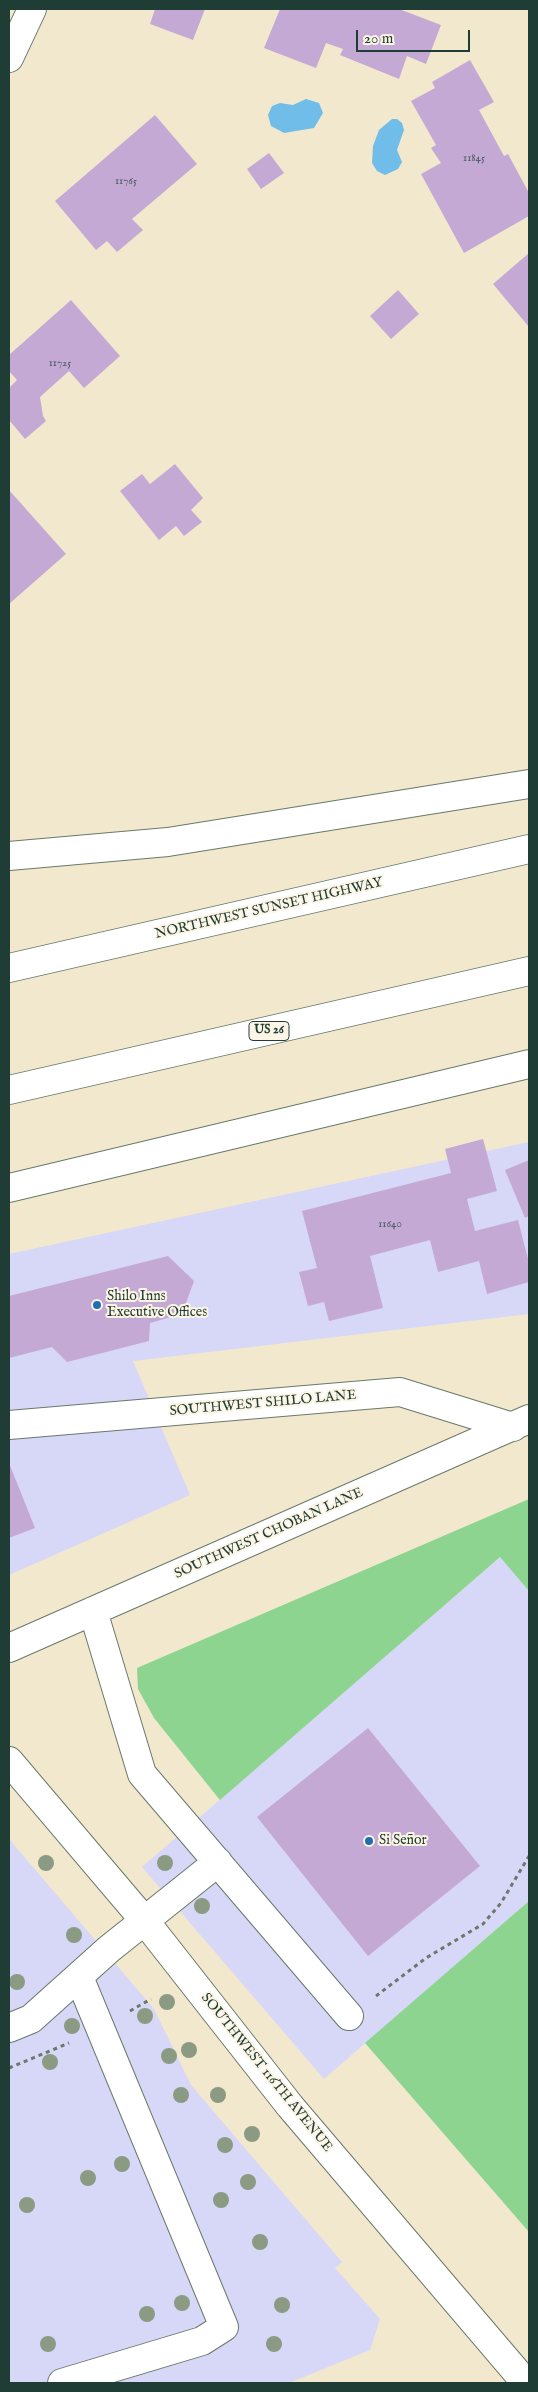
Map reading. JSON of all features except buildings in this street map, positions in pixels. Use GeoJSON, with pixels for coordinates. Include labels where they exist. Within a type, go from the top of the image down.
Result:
{"type":"FeatureCollection","features":[{"type":"Feature","properties":{"kind":"main road"},"geometry":{"type":"LineString","coordinates":[[9,58],[32,9]]}},
{"type":"Feature","properties":{"kind":"main road"},"geometry":{"type":"LineString","coordinates":[[9,856],[168,842],[529,784]]}},
{"type":"Feature","properties":{"kind":"main road","name":"NORTHWEST SUNSET HIGHWAY"},"geometry":{"type":"LineString","coordinates":[[9,968],[529,849]]}},
{"type":"Feature","properties":{"kind":"main road","name":"US 26"},"geometry":{"type":"LineString","coordinates":[[9,1090],[529,971]]}},
{"type":"Feature","properties":{"kind":"main road"},"geometry":{"type":"LineString","coordinates":[[9,1188],[529,1064]]}},
{"type":"Feature","properties":{"kind":"main road","name":"SOUTHWEST SHILO LANE"},"geometry":{"type":"LineString","coordinates":[[9,1425],[400,1392],[521,1423]]}},
{"type":"Feature","properties":{"kind":"main road","name":"SOUTHWEST CHOBAN LANE"},"geometry":{"type":"LineString","coordinates":[[9,1648],[521,1423]]}},
{"type":"Feature","properties":{"kind":"main road"},"geometry":{"type":"LineString","coordinates":[[93,1611],[142,1774],[349,2016]]}},
{"type":"Feature","properties":{"kind":"main road","name":"SOUTHWEST 116TH AVENUE"},"geometry":{"type":"LineString","coordinates":[[9,1761],[144,1920],[290,2106],[526,2383]]}},
{"type":"Feature","properties":{"kind":"main road"},"geometry":{"type":"LineString","coordinates":[[9,2028],[31,2019],[144,1920],[218,1862]]}},
{"type":"Feature","properties":{"kind":"main road"},"geometry":{"type":"LineString","coordinates":[[62,2383],[202,2341],[224,2327],[78,1977]]}},
{"type":"Feature","properties":{"kind":"path"},"geometry":{"type":"LineString","coordinates":[[349,2016],[426,1958],[483,1924],[501,1903],[529,1856]]}},
{"type":"Feature","properties":{"kind":"shaded area"},"geometry":{"type":"Polygon","coordinates":[[[529,1142],[529,1314],[133,1361],[190,1495],[9,1575],[9,1254],[529,1142]]]}},
{"type":"Feature","properties":{"kind":"shaded area"},"geometry":{"type":"Polygon","coordinates":[[[500,1557],[529,1591],[529,1901],[324,2079],[142,1867],[500,1557]]]}},
{"type":"Feature","properties":{"kind":"shaded area"},"geometry":{"type":"Polygon","coordinates":[[[9,1839],[154,2009],[191,2085],[342,2262],[335,2268],[380,2319],[370,2350],[289,2383],[9,2383],[9,1839]]]}},
{"type":"Feature","properties":{"kind":"green space"},"geometry":{"type":"Polygon","coordinates":[[[529,1499],[529,1591],[500,1557],[220,1800],[154,1718],[138,1689],[137,1668],[529,1499]]]}},
{"type":"Feature","properties":{"kind":"green space"},"geometry":{"type":"Polygon","coordinates":[[[529,1901],[529,2232],[365,2043],[529,1901]]]}},
{"type":"Feature","properties":{"kind":"water"},"geometry":{"type":"Polygon","coordinates":[[[306,99],[319,103],[323,113],[314,128],[284,133],[271,126],[268,115],[272,106],[280,103],[293,105],[306,99]]]}},
{"type":"Feature","properties":{"kind":"water"},"geometry":{"type":"Polygon","coordinates":[[[392,119],[397,119],[402,123],[404,130],[397,150],[402,162],[398,169],[385,175],[377,171],[372,163],[373,146],[379,130],[392,119]]]}},
{"type":"Feature","properties":{"kind":"place","name":"Shilo Inns Executive Offices"},"geometry":{"type":"Point","coordinates":[97,1305]}},
{"type":"Feature","properties":{"kind":"place","name":"Si Señor"},"geometry":{"type":"Point","coordinates":[369,1841]}}]}
